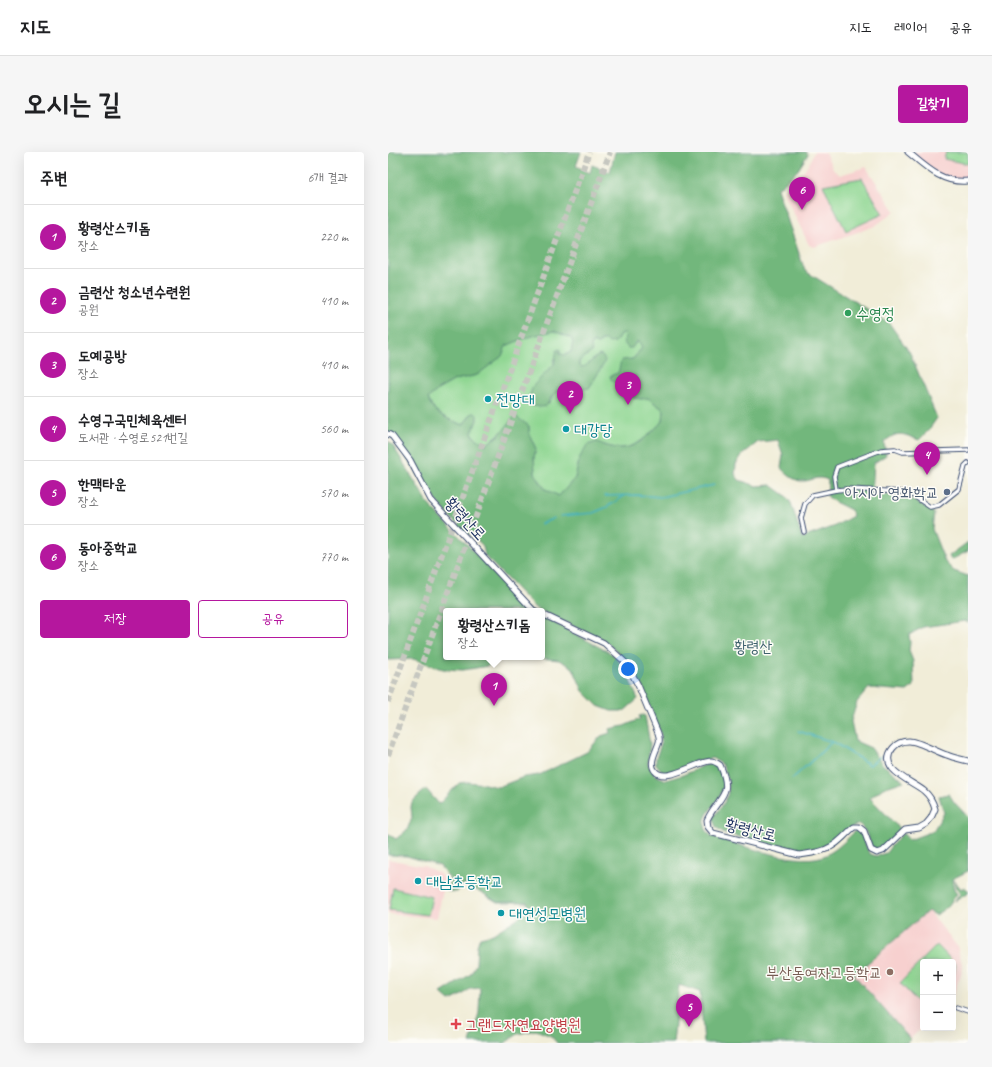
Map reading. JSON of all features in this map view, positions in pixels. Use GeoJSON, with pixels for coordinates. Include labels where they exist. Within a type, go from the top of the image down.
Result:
{"type":"FeatureCollection","features":[{"type":"Feature","properties":{"kind":"street"},"geometry":{"type":"LineString","coordinates":[[908,152],[936,174],[958,182],[968,181]]}},
{"type":"Feature","properties":{"kind":"street","name":"황령산로"},"geometry":{"type":"LineString","coordinates":[[388,434],[392,436],[410,460],[431,500],[531,608]]}},
{"type":"Feature","properties":{"kind":"street"},"geometry":{"type":"LineString","coordinates":[[836,490],[834,476],[837,467],[881,450],[895,449],[903,452],[968,450]]}},
{"type":"Feature","properties":{"kind":"street"},"geometry":{"type":"LineString","coordinates":[[804,532],[801,518],[805,504],[814,495],[836,490],[902,492],[911,494],[930,506],[939,505],[959,489],[965,466],[968,463]]}},
{"type":"Feature","properties":{"kind":"street","name":"황령산로"},"geometry":{"type":"LineString","coordinates":[[545,615],[604,643],[626,663],[638,685],[658,733],[659,740],[653,762],[655,771],[659,774],[669,775],[702,763],[712,761],[720,764],[726,786],[723,796],[707,820],[708,827],[713,833],[799,855],[814,854],[830,848],[840,841],[854,827],[859,827],[864,831],[871,850],[877,853],[884,851],[905,830],[919,828],[926,824],[931,818],[935,809],[931,799],[925,791],[896,772],[890,765],[888,755],[894,747],[901,742],[910,741],[948,756],[968,761]]}},
{"type":"Feature","properties":{"kind":"street"},"geometry":{"type":"LineString","coordinates":[[956,1008],[968,1012]]}},
{"type":"Feature","properties":{"kind":"shaded area"},"geometry":{"type":"Polygon","coordinates":[[[814,152],[825,152],[833,169],[840,175],[866,167],[895,211],[875,226],[814,247],[809,245],[783,191],[797,179],[808,165],[814,152]]]}},
{"type":"Feature","properties":{"kind":"shaded area"},"geometry":{"type":"Polygon","coordinates":[[[912,152],[968,152],[968,178],[958,180],[937,174],[912,152]]]}},
{"type":"Feature","properties":{"kind":"shaded area"},"geometry":{"type":"Polygon","coordinates":[[[388,859],[424,866],[439,873],[445,880],[437,918],[388,914],[388,859]]]}},
{"type":"Feature","properties":{"kind":"shaded area","name":"부산동여자고등학교"},"geometry":{"type":"Polygon","coordinates":[[[928,910],[957,946],[963,968],[956,988],[956,959],[920,959],[920,1029],[910,1039],[853,976],[928,910]]]}},
{"type":"Feature","properties":{"kind":"green space","name":"황령산"},"geometry":{"type":"Polygon","coordinates":[[[388,152],[581,152],[576,166],[590,173],[592,165],[610,172],[615,152],[806,152],[808,154],[798,170],[777,189],[805,271],[889,323],[910,353],[937,418],[928,431],[919,440],[901,434],[893,436],[884,442],[886,455],[874,463],[872,494],[897,496],[913,500],[934,513],[932,529],[945,562],[954,571],[968,576],[968,623],[965,621],[923,627],[909,635],[909,651],[913,661],[914,686],[907,691],[869,688],[857,702],[851,721],[855,741],[871,748],[882,764],[904,781],[883,788],[870,798],[900,829],[895,836],[887,845],[875,850],[871,847],[867,834],[859,824],[850,828],[834,842],[824,847],[813,851],[797,852],[725,833],[718,829],[714,823],[713,817],[723,804],[728,792],[728,780],[722,764],[712,758],[666,773],[663,772],[656,764],[656,758],[661,744],[661,735],[641,685],[627,661],[606,642],[545,613],[545,608],[535,608],[485,556],[483,546],[473,536],[467,535],[436,500],[388,432],[388,152]],[[554,331],[517,341],[506,346],[502,356],[477,375],[455,380],[439,389],[428,398],[433,408],[442,416],[463,425],[472,413],[475,413],[477,415],[477,420],[472,432],[473,436],[486,445],[500,434],[515,416],[529,426],[529,434],[536,449],[534,457],[535,474],[545,489],[559,496],[575,478],[580,457],[587,445],[597,442],[618,448],[634,445],[641,441],[663,421],[664,410],[648,398],[633,398],[628,392],[638,383],[636,376],[632,376],[618,382],[614,382],[612,380],[610,376],[618,373],[622,360],[633,359],[642,348],[639,342],[636,342],[632,348],[628,348],[624,343],[626,335],[624,333],[621,334],[615,342],[609,343],[606,340],[603,340],[598,344],[593,342],[591,346],[592,352],[579,361],[579,365],[582,367],[600,355],[605,360],[589,388],[582,389],[568,384],[555,393],[547,405],[543,407],[533,406],[529,397],[533,386],[554,364],[557,350],[560,349],[560,354],[565,355],[571,352],[573,342],[571,338],[554,331]],[[778,440],[758,442],[742,455],[736,464],[735,474],[739,480],[757,486],[771,485],[785,495],[791,503],[802,538],[833,527],[853,516],[851,510],[833,501],[827,496],[828,480],[817,478],[800,481],[790,477],[781,468],[783,455],[778,440]]]}},
{"type":"Feature","properties":{"kind":"green space"},"geometry":{"type":"Polygon","coordinates":[[[946,152],[968,152],[968,164],[944,159],[946,152]]]}},
{"type":"Feature","properties":{"kind":"green space"},"geometry":{"type":"Polygon","coordinates":[[[862,178],[883,214],[846,231],[823,185],[862,178]]]}},
{"type":"Feature","properties":{"kind":"green space"},"geometry":{"type":"Polygon","coordinates":[[[554,331],[571,338],[573,342],[571,352],[565,355],[560,354],[554,360],[554,364],[550,369],[548,404],[555,393],[568,384],[582,389],[589,388],[603,365],[595,357],[586,367],[579,365],[579,361],[588,355],[593,342],[598,344],[608,340],[615,342],[621,334],[624,333],[626,335],[624,343],[634,344],[639,342],[642,348],[633,359],[622,361],[618,373],[610,376],[624,380],[631,376],[636,376],[638,383],[628,392],[641,399],[648,398],[664,410],[663,421],[641,441],[634,445],[618,448],[597,442],[580,457],[575,478],[559,496],[545,489],[535,473],[534,457],[536,449],[529,434],[529,426],[521,421],[504,430],[486,445],[473,436],[472,432],[477,420],[472,413],[463,425],[442,416],[433,408],[428,398],[439,389],[455,380],[477,375],[501,356],[505,346],[529,337],[554,331]]]}},
{"type":"Feature","properties":{"kind":"green space"},"geometry":{"type":"Polygon","coordinates":[[[388,441],[392,444],[429,505],[480,558],[521,605],[526,608],[443,608],[443,660],[492,660],[488,666],[463,670],[443,669],[413,659],[388,660],[388,441]]]}},
{"type":"Feature","properties":{"kind":"green space"},"geometry":{"type":"Polygon","coordinates":[[[968,542],[968,551],[951,560],[949,556],[968,542]]]}},
{"type":"Feature","properties":{"kind":"green space"},"geometry":{"type":"Polygon","coordinates":[[[545,618],[614,655],[625,670],[638,699],[624,711],[611,711],[598,706],[583,691],[573,668],[559,660],[545,659],[545,618]]]}},
{"type":"Feature","properties":{"kind":"green space"},"geometry":{"type":"Polygon","coordinates":[[[639,716],[645,716],[650,744],[648,764],[655,775],[666,780],[713,763],[720,770],[723,779],[723,787],[720,795],[707,815],[705,822],[706,829],[711,836],[770,854],[803,859],[817,858],[832,852],[856,830],[861,831],[870,854],[876,856],[886,853],[903,833],[909,840],[933,831],[944,813],[939,796],[949,794],[954,802],[968,817],[968,871],[952,879],[954,890],[957,894],[948,906],[936,915],[928,911],[854,975],[910,1039],[907,1043],[704,1043],[700,992],[679,985],[673,1043],[557,1043],[551,1036],[536,1030],[518,1034],[505,1043],[470,1043],[479,1013],[480,988],[470,989],[450,1001],[441,993],[471,974],[476,964],[477,946],[480,937],[493,934],[530,910],[527,902],[497,902],[481,892],[463,884],[457,892],[447,891],[450,879],[440,866],[407,856],[388,855],[388,834],[396,839],[407,830],[412,818],[412,802],[426,789],[439,804],[459,783],[468,782],[498,787],[524,777],[539,775],[587,752],[601,736],[610,733],[609,729],[624,726],[640,719],[639,716]]]}},
{"type":"Feature","properties":{"kind":"green space"},"geometry":{"type":"Polygon","coordinates":[[[954,880],[961,889],[964,887],[968,890],[968,893],[955,901],[960,894],[956,888],[954,880]]]}},
{"type":"Feature","properties":{"kind":"green space"},"geometry":{"type":"Polygon","coordinates":[[[393,888],[432,897],[428,915],[389,910],[393,888]]]}},
{"type":"Feature","properties":{"kind":"green space"},"geometry":{"type":"Polygon","coordinates":[[[937,945],[950,959],[923,959],[937,945]]]}},
{"type":"Feature","properties":{"kind":"green space"},"geometry":{"type":"Polygon","coordinates":[[[920,962],[920,1005],[900,983],[920,962]]]}},
{"type":"Feature","properties":{"kind":"waterway"},"geometry":{"type":"LineString","coordinates":[[605,496],[637,495],[661,497],[714,485]]}},
{"type":"Feature","properties":{"kind":"waterway"},"geometry":{"type":"LineString","coordinates":[[560,516],[593,513],[607,507],[624,496]]}},
{"type":"Feature","properties":{"kind":"waterway"},"geometry":{"type":"LineString","coordinates":[[541,524],[554,518]]}},
{"type":"Feature","properties":{"kind":"waterway"},"geometry":{"type":"LineString","coordinates":[[798,731],[833,742],[870,765],[881,756]]}},
{"type":"Feature","properties":{"kind":"waterway"},"geometry":{"type":"LineString","coordinates":[[792,779],[832,742]]}},
{"type":"Feature","properties":{"kind":"tunnel"},"geometry":{"type":"LineString","coordinates":[[388,702],[589,152]]}},
{"type":"Feature","properties":{"kind":"tunnel"},"geometry":{"type":"LineString","coordinates":[[388,755],[610,152]]}},
{"type":"Feature","properties":{"kind":"place","name":"동아중학교"},"geometry":{"type":"Point","coordinates":[802,210]}},
{"type":"Feature","properties":{"kind":"place","name":"수영정"},"geometry":{"type":"Point","coordinates":[848,313]}},
{"type":"Feature","properties":{"kind":"place","name":"전망대"},"geometry":{"type":"Point","coordinates":[488,399]}},
{"type":"Feature","properties":{"kind":"place","name":"도예공방"},"geometry":{"type":"Point","coordinates":[628,405]}},
{"type":"Feature","properties":{"kind":"place","name":"금련산 청소년수련원"},"geometry":{"type":"Point","coordinates":[570,414]}},
{"type":"Feature","properties":{"kind":"place","name":"대강당"},"geometry":{"type":"Point","coordinates":[566,429]}},
{"type":"Feature","properties":{"kind":"place","name":"수영구국민체육센터"},"geometry":{"type":"Point","coordinates":[927,475]}},
{"type":"Feature","properties":{"kind":"place","name":"아시아 영화학교"},"geometry":{"type":"Point","coordinates":[947,492]}},
{"type":"Feature","properties":{"kind":"place","name":"황령산스키돔"},"geometry":{"type":"Point","coordinates":[494,706]}},
{"type":"Feature","properties":{"kind":"place","name":"대남초등학교"},"geometry":{"type":"Point","coordinates":[418,881]}},
{"type":"Feature","properties":{"kind":"place","name":"대연성모병원"},"geometry":{"type":"Point","coordinates":[501,913]}},
{"type":"Feature","properties":{"kind":"place","name":"부산동여자고등학교"},"geometry":{"type":"Point","coordinates":[890,972]}},
{"type":"Feature","properties":{"kind":"place","name":"그랜드자연요양병원"},"geometry":{"type":"Point","coordinates":[456,1024]}},
{"type":"Feature","properties":{"kind":"place","name":"한맥타운"},"geometry":{"type":"Point","coordinates":[689,1027]}}]}
